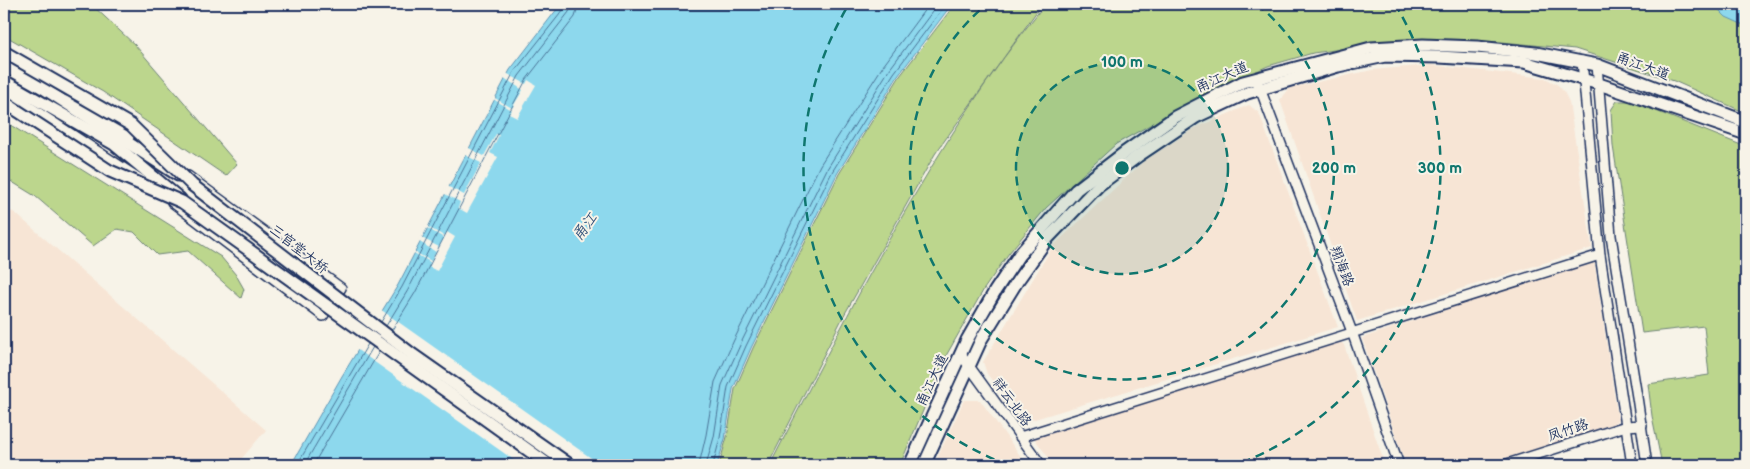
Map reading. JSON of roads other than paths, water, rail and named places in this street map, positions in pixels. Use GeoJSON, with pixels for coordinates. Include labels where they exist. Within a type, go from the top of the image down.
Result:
{"type":"FeatureCollection","features":[{"type":"Feature","properties":{"kind":"main road","name":"甬江大道"},"geometry":{"type":"LineString","coordinates":[[924,465],[982,338],[1018,280],[1048,238],[1099,185],[1138,156],[1196,117],[1247,93],[1258,84],[1371,48],[1406,46],[1477,47],[1536,53],[1597,65],[1746,122]]}},
{"type":"Feature","properties":{"kind":"main road"},"geometry":{"type":"LineString","coordinates":[[4,52],[131,125],[192,184]]}},
{"type":"Feature","properties":{"kind":"main road","name":"甬江大道"},"geometry":{"type":"LineString","coordinates":[[910,465],[961,355],[995,291],[1019,255],[1076,190],[1124,153],[1176,117],[1243,82],[1258,84],[1385,56],[1439,56],[1524,62],[1599,84],[1746,134]]}},
{"type":"Feature","properties":{"kind":"main road","name":"三官堂大桥"},"geometry":{"type":"LineString","coordinates":[[4,66],[112,131],[192,184],[413,355],[570,465]]}},
{"type":"Feature","properties":{"kind":"main road","name":"三官堂大桥"},"geometry":{"type":"LineString","coordinates":[[4,80],[114,144],[182,202],[549,465]]}},
{"type":"Feature","properties":{"kind":"main road"},"geometry":{"type":"LineString","coordinates":[[4,102],[110,171],[182,202]]}},
{"type":"Feature","properties":{"kind":"street"},"geometry":{"type":"LineString","coordinates":[[4,60],[90,111],[197,182],[341,288],[322,316],[158,191],[4,90]]}},
{"type":"Feature","properties":{"kind":"street"},"geometry":{"type":"LineString","coordinates":[[1582,61],[1600,254],[1632,465]]}},
{"type":"Feature","properties":{"kind":"street"},"geometry":{"type":"LineString","coordinates":[[1597,65],[1610,236],[1647,465]]}},
{"type":"Feature","properties":{"kind":"street","name":"翔海路"},"geometry":{"type":"LineString","coordinates":[[1258,84],[1352,332],[1399,465]]}},
{"type":"Feature","properties":{"kind":"street"},"geometry":{"type":"LineString","coordinates":[[1020,437],[1600,254]]}},
{"type":"Feature","properties":{"kind":"street","name":"祥云北路"},"geometry":{"type":"LineString","coordinates":[[961,355],[1041,465]]}},
{"type":"Feature","properties":{"kind":"street","name":"凤竹路"},"geometry":{"type":"LineString","coordinates":[[1504,465],[1626,426],[1642,425]]}},
{"type":"Feature","properties":{"kind":"water","name":"甬江"},"geometry":{"type":"Polygon","coordinates":[[[561,4],[952,4],[898,76],[837,174],[751,348],[733,389],[725,439],[717,465],[291,465],[342,376],[398,285],[510,70],[561,4]]]}},
{"type":"Feature","properties":{"kind":"water"},"geometry":{"type":"Polygon","coordinates":[[[1713,4],[1746,4],[1746,26],[1726,17],[1713,4]]]}}]}
